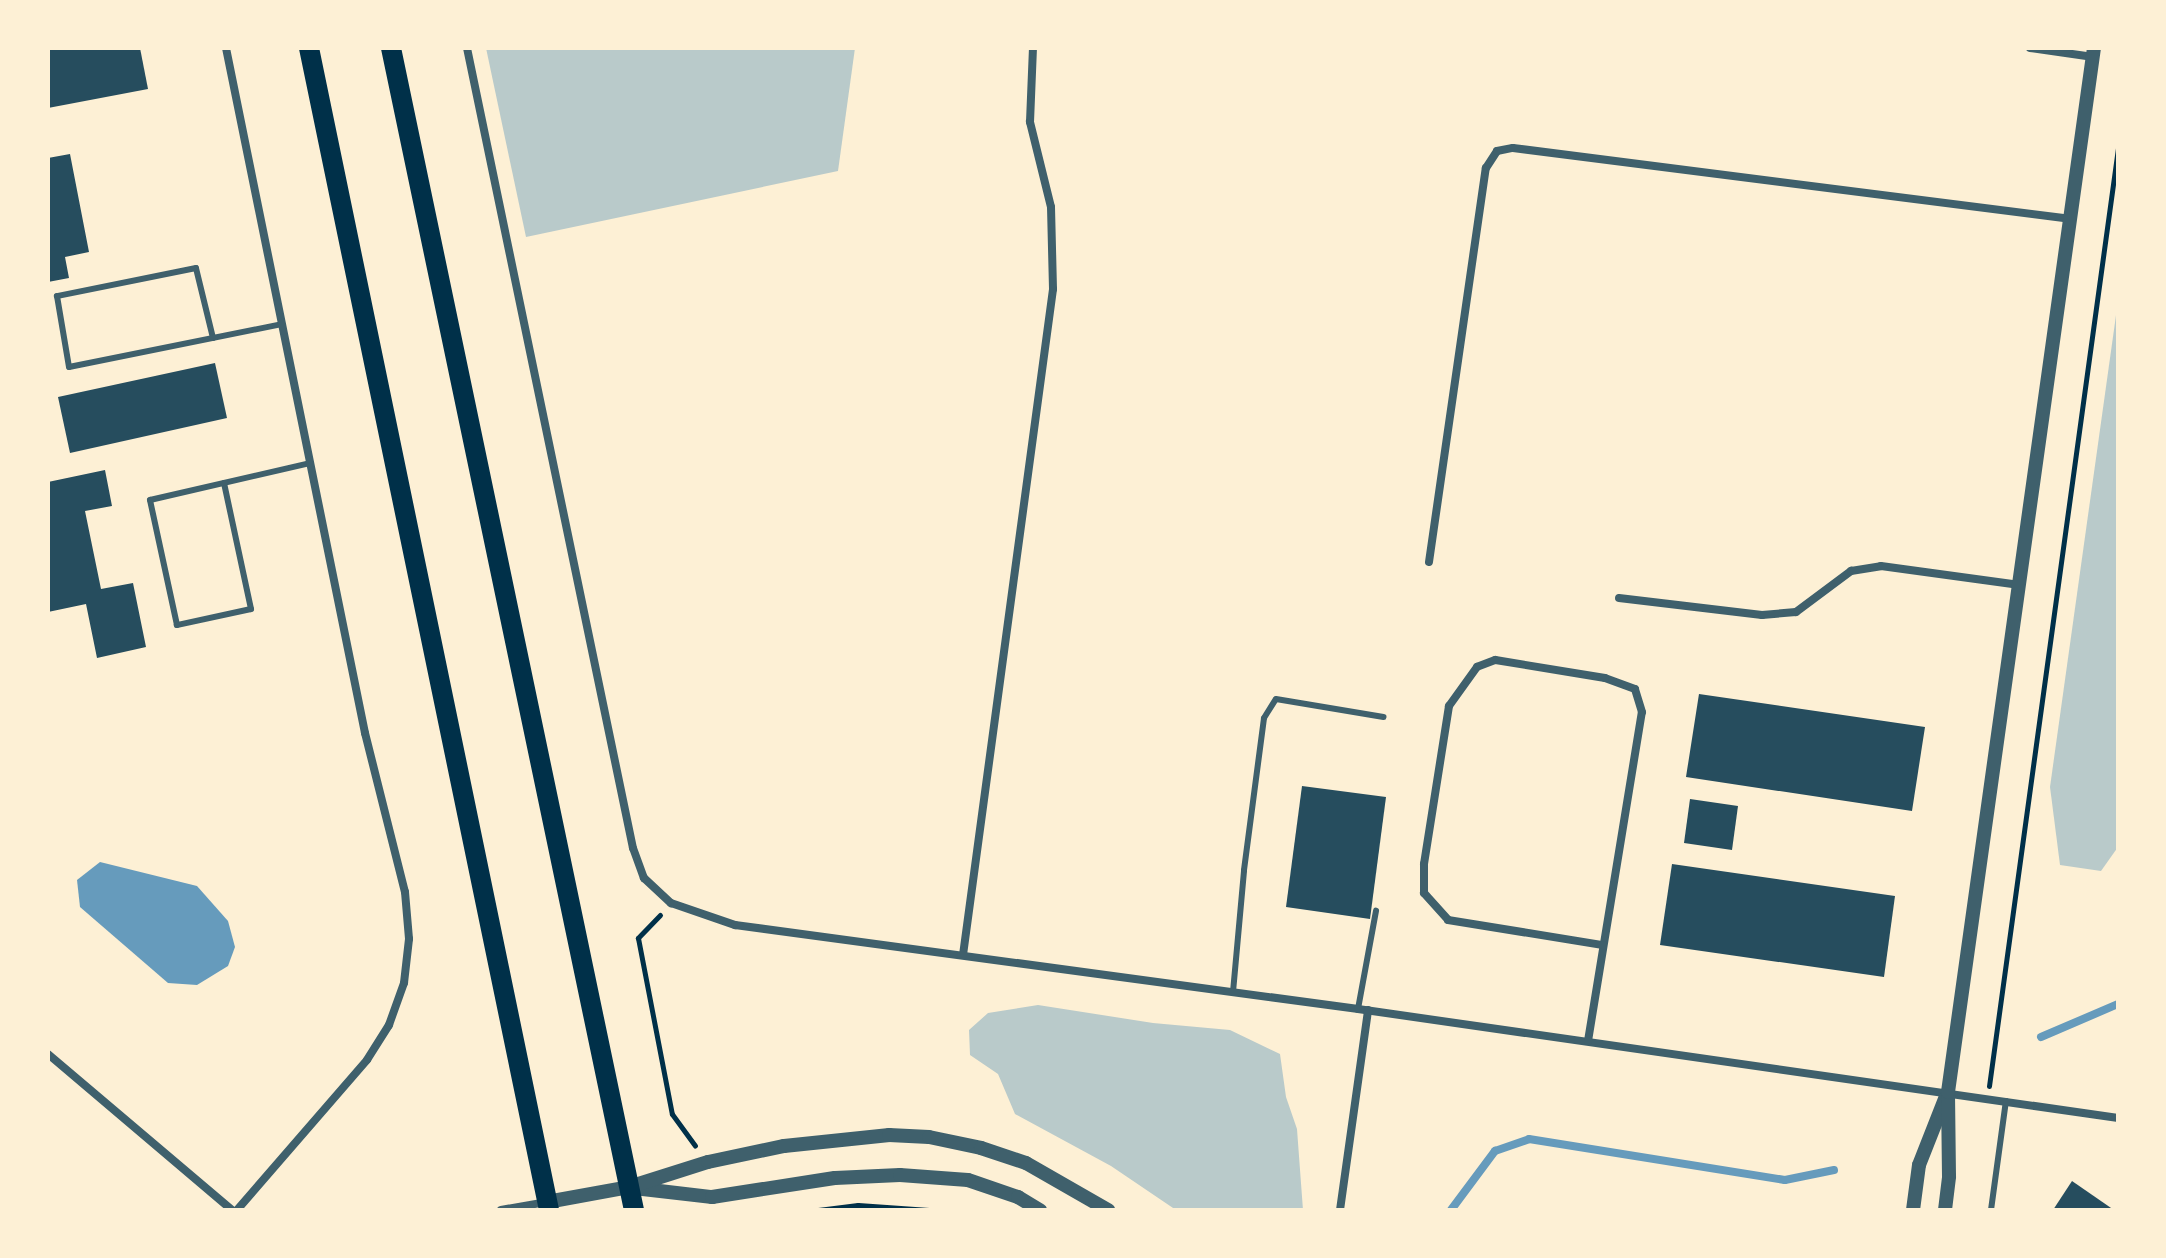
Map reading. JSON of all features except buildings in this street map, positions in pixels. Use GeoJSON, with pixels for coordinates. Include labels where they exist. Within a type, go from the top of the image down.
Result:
{"type":"FeatureCollection","features":[{"type":"Feature","properties":{"kind":"main road"},"geometry":{"type":"LineString","coordinates":[[309,48],[548,1206]]}},
{"type":"Feature","properties":{"kind":"main road"},"geometry":{"type":"LineString","coordinates":[[391,48],[634,1210]]}},
{"type":"Feature","properties":{"kind":"street"},"geometry":{"type":"LineString","coordinates":[[48,1054],[234,1210],[367,1060],[389,1025],[404,983],[409,939],[405,892],[365,733],[226,48]]}},
{"type":"Feature","properties":{"kind":"street"},"geometry":{"type":"LineString","coordinates":[[467,48],[633,848],[644,878],[671,903],[735,925],[1368,1010],[2118,1118]]}},
{"type":"Feature","properties":{"kind":"street"},"geometry":{"type":"LineString","coordinates":[[963,955],[1053,289],[1051,207],[1030,122],[1033,48]]}},
{"type":"Feature","properties":{"kind":"street"},"geometry":{"type":"LineString","coordinates":[[1945,1210],[1949,1176],[1948,1092],[2094,53],[2030,48]]}},
{"type":"Feature","properties":{"kind":"street"},"geometry":{"type":"LineString","coordinates":[[1429,562],[1486,168],[1497,151],[1513,148],[2072,219]]}},
{"type":"Feature","properties":{"kind":"street"},"geometry":{"type":"LineString","coordinates":[[1619,598],[1762,615],[1796,612],[1851,571],[1881,566],[2020,585]]}},
{"type":"Feature","properties":{"kind":"street"},"geometry":{"type":"LineString","coordinates":[[1588,1041],[1642,712],[1635,689],[1605,678],[1495,660],[1477,667],[1449,706],[1424,864],[1424,893],[1448,920],[1603,945]]}},
{"type":"Feature","properties":{"kind":"street"},"geometry":{"type":"LineString","coordinates":[[1340,1210],[1368,1010]]}},
{"type":"Feature","properties":{"kind":"street"},"geometry":{"type":"LineString","coordinates":[[1913,1210],[1919,1165],[1948,1092]]}},
{"type":"Feature","properties":{"kind":"street"},"geometry":{"type":"LineString","coordinates":[[501,1210],[548,1206],[629,1187],[708,1162],[846,1137],[929,1137],[981,1148],[1026,1163],[1108,1210]]}},
{"type":"Feature","properties":{"kind":"street"},"geometry":{"type":"LineString","coordinates":[[629,1187],[712,1197],[835,1178],[900,1175],[968,1180],[1018,1197],[1040,1210]]}},
{"type":"Feature","properties":{"kind":"lane"},"geometry":{"type":"LineString","coordinates":[[213,338],[196,268],[57,296],[69,367],[213,338],[282,324]]}},
{"type":"Feature","properties":{"kind":"lane"},"geometry":{"type":"LineString","coordinates":[[224,483],[251,609],[177,625],[150,500],[310,463]]}},
{"type":"Feature","properties":{"kind":"lane"},"geometry":{"type":"LineString","coordinates":[[1233,992],[1244,870],[1264,718],[1276,699],[1383,717]]}},
{"type":"Feature","properties":{"kind":"lane"},"geometry":{"type":"LineString","coordinates":[[1358,1009],[1376,911]]}},
{"type":"Feature","properties":{"kind":"lane"},"geometry":{"type":"LineString","coordinates":[[1991,1210],[2006,1101]]}},
{"type":"Feature","properties":{"kind":"path"},"geometry":{"type":"LineString","coordinates":[[1988,1098],[2118,148]]}},
{"type":"Feature","properties":{"kind":"path"},"geometry":{"type":"LineString","coordinates":[[671,903],[638,938],[672,1114],[708,1162]]}},
{"type":"Feature","properties":{"kind":"path"},"geometry":{"type":"LineString","coordinates":[[818,1210],[858,1205],[929,1210]]}},
{"type":"Feature","properties":{"kind":"shaded area"},"geometry":{"type":"Polygon","coordinates":[[[486,48],[855,48],[838,171],[526,237],[486,48]]]}},
{"type":"Feature","properties":{"kind":"shaded area"},"geometry":{"type":"Polygon","coordinates":[[[2118,301],[2118,847],[2101,871],[2060,865],[2050,787],[2118,301]]]}},
{"type":"Feature","properties":{"kind":"shaded area"},"geometry":{"type":"Polygon","coordinates":[[[1038,1005],[1153,1023],[1230,1030],[1280,1054],[1286,1097],[1297,1129],[1303,1210],[1176,1210],[1111,1166],[1015,1114],[998,1074],[970,1055],[969,1030],[988,1013],[1038,1005]]]}},
{"type":"Feature","properties":{"kind":"water"},"geometry":{"type":"Polygon","coordinates":[[[100,862],[197,886],[228,921],[235,947],[228,966],[197,985],[168,983],[80,907],[77,880],[100,862]]]}},
{"type":"Feature","properties":{"kind":"waterway"},"geometry":{"type":"LineString","coordinates":[[2041,1037],[2118,1004]]}},
{"type":"Feature","properties":{"kind":"waterway"},"geometry":{"type":"LineString","coordinates":[[1451,1210],[1495,1151],[1529,1139],[1785,1180],[1834,1170]]}}]}
